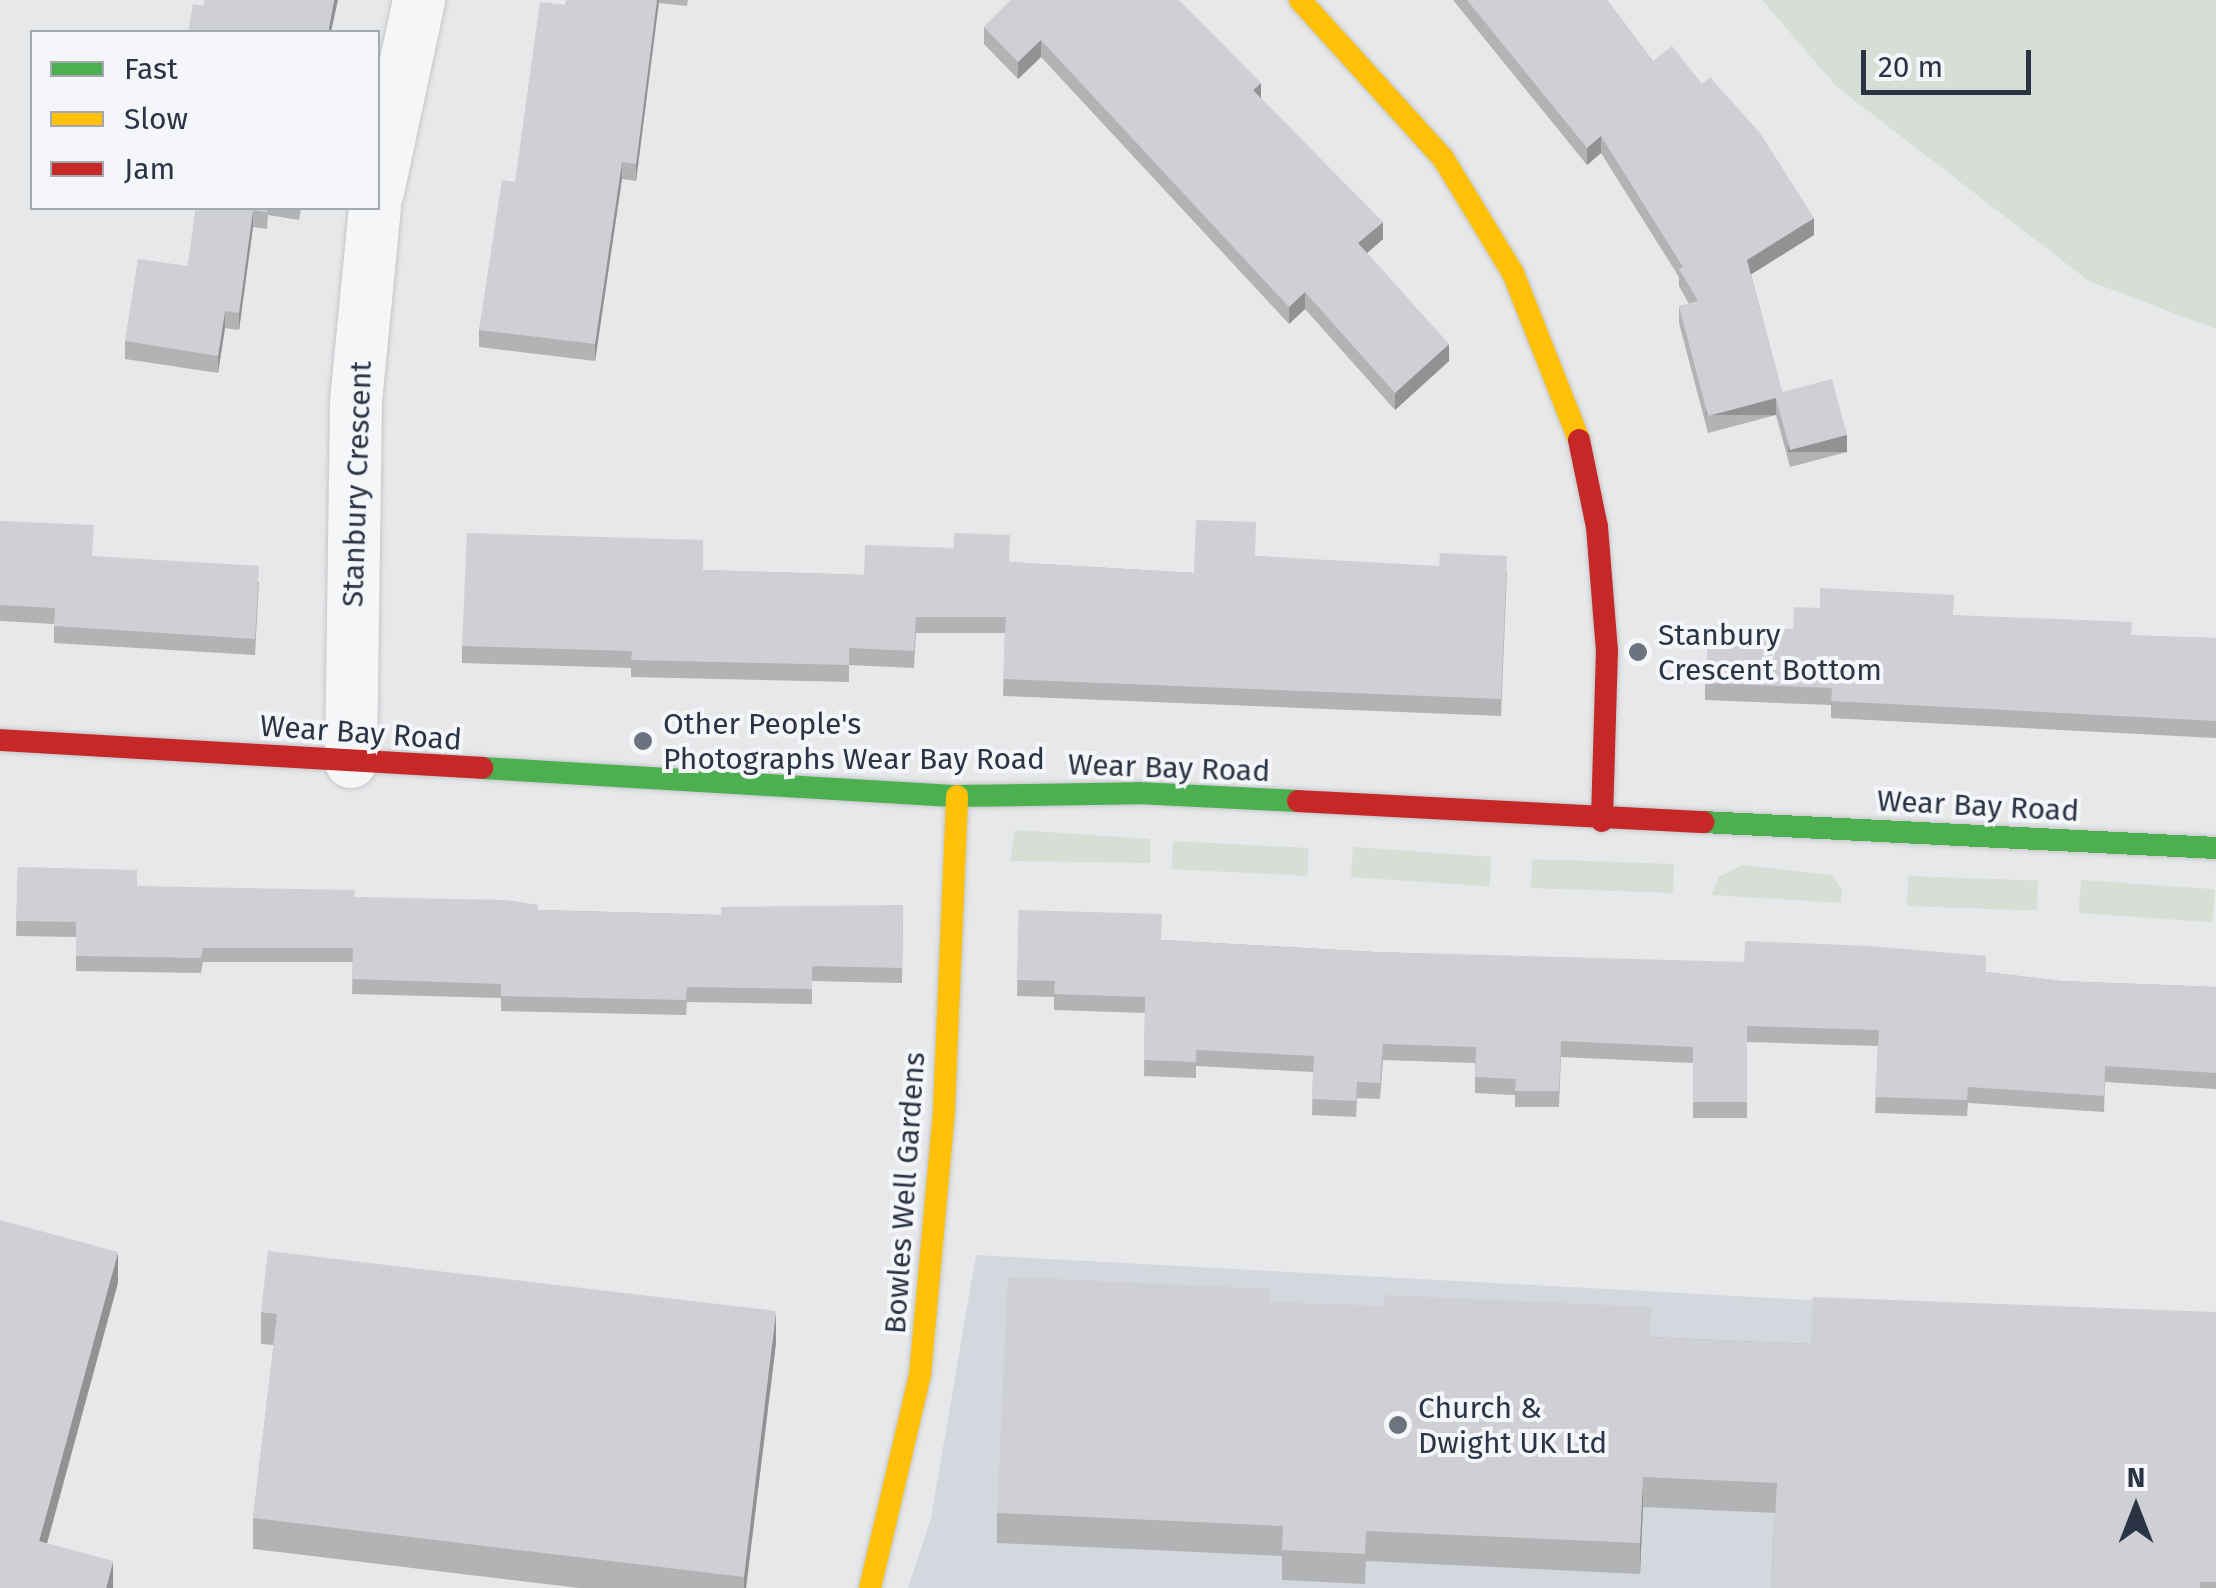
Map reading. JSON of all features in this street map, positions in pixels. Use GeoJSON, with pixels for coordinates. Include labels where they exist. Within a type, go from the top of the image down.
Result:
{"type":"FeatureCollection","features":[{"type":"Feature","properties":{"kind":"street"},"geometry":{"type":"LineString","coordinates":[[380,183],[420,0]]}},
{"type":"Feature","properties":{"kind":"street"},"geometry":{"type":"LineString","coordinates":[[1300,0],[1443,158],[1513,273],[1576,421],[1597,527],[1606,650],[1602,820]]}},
{"type":"Feature","properties":{"kind":"street","name":"Stanbury Crescent"},"geometry":{"type":"LineString","coordinates":[[351,762],[356,401],[375,210]]}},
{"type":"Feature","properties":{"kind":"street","name":"Wear Bay Road"},"geometry":{"type":"LineString","coordinates":[[0,740],[957,796],[1138,793],[1602,820],[2216,848]]}},
{"type":"Feature","properties":{"kind":"street","name":"Bowles Well Gardens"},"geometry":{"type":"LineString","coordinates":[[870,1588],[920,1375],[944,1109],[957,796]]}},
{"type":"Feature","properties":{"kind":"shaded area"},"geometry":{"type":"Polygon","coordinates":[[[1762,0],[2216,0],[2216,329],[2089,281],[1837,87],[1762,0]]]}},
{"type":"Feature","properties":{"kind":"shaded area"},"geometry":{"type":"Polygon","coordinates":[[[1015,830],[1150,839],[1150,863],[1010,861],[1015,830]]]}},
{"type":"Feature","properties":{"kind":"shaded area"},"geometry":{"type":"Polygon","coordinates":[[[1173,841],[1309,848],[1307,876],[1172,869],[1173,841]]]}},
{"type":"Feature","properties":{"kind":"shaded area"},"geometry":{"type":"Polygon","coordinates":[[[1353,847],[1492,857],[1490,887],[1351,877],[1353,847]]]}},
{"type":"Feature","properties":{"kind":"shaded area"},"geometry":{"type":"Polygon","coordinates":[[[1532,859],[1674,864],[1673,893],[1531,888],[1532,859]]]}},
{"type":"Feature","properties":{"kind":"shaded area"},"geometry":{"type":"Polygon","coordinates":[[[1743,865],[1831,875],[1842,889],[1841,903],[1711,895],[1719,877],[1743,865]]]}},
{"type":"Feature","properties":{"kind":"shaded area"},"geometry":{"type":"Polygon","coordinates":[[[1908,876],[2038,881],[2037,911],[1907,906],[1908,876]]]}},
{"type":"Feature","properties":{"kind":"shaded area"},"geometry":{"type":"Polygon","coordinates":[[[2081,880],[2215,889],[2212,922],[2079,913],[2081,880]]]}},
{"type":"Feature","properties":{"kind":"shaded area"},"geometry":{"type":"Polygon","coordinates":[[[976,1255],[2216,1322],[2216,1588],[908,1588],[931,1518],[976,1255]]]}},
{"type":"Feature","properties":{"kind":"building"},"geometry":{"type":"Polygon","coordinates":[[[205,0],[334,0],[328,30],[188,30],[193,4],[203,6],[205,0]]]}},
{"type":"Feature","properties":{"kind":"building"},"geometry":{"type":"Polygon","coordinates":[[[567,0],[657,0],[636,164],[622,162],[595,344],[479,330],[502,180],[515,182],[540,2],[567,5],[567,0]]]}},
{"type":"Feature","properties":{"kind":"building"},"geometry":{"type":"Polygon","coordinates":[[[1011,0],[1179,0],[1261,83],[1253,90],[1383,222],[1358,243],[1449,344],[1395,393],[1305,292],[1289,307],[1041,40],[1018,62],[984,27],[1011,0]]]}},
{"type":"Feature","properties":{"kind":"building"},"geometry":{"type":"Polygon","coordinates":[[[1467,0],[1607,0],[1653,61],[1672,46],[1702,84],[1710,77],[1760,133],[1814,218],[1747,260],[1782,392],[1832,379],[1847,435],[1790,450],[1776,398],[1708,416],[1679,306],[1698,301],[1679,269],[1683,267],[1601,136],[1587,148],[1467,0]]]}},
{"type":"Feature","properties":{"kind":"building"},"geometry":{"type":"Polygon","coordinates":[[[196,210],[253,210],[239,313],[225,311],[218,356],[125,341],[138,259],[188,266],[196,210]]]}},
{"type":"Feature","properties":{"kind":"building"},"geometry":{"type":"Polygon","coordinates":[[[1196,520],[1256,522],[1255,556],[1439,566],[1440,553],[1507,556],[1501,699],[1003,679],[1006,617],[916,617],[914,651],[849,648],[849,665],[631,660],[632,651],[462,646],[467,533],[703,540],[703,570],[864,575],[865,545],[954,548],[954,533],[1010,535],[1009,562],[1194,573],[1196,520]]]}},
{"type":"Feature","properties":{"kind":"building"},"geometry":{"type":"Polygon","coordinates":[[[0,521],[94,525],[92,556],[259,566],[255,639],[54,626],[55,608],[0,605],[0,521]]]}},
{"type":"Feature","properties":{"kind":"building"},"geometry":{"type":"Polygon","coordinates":[[[1820,588],[1954,595],[1953,615],[2132,622],[2131,635],[2216,638],[2216,721],[1831,701],[1832,688],[1705,683],[1709,625],[1793,629],[1794,607],[1820,608],[1820,588]]]}},
{"type":"Feature","properties":{"kind":"building"},"geometry":{"type":"Polygon","coordinates":[[[18,867],[137,870],[137,886],[355,890],[354,897],[506,900],[538,905],[538,910],[721,915],[721,907],[903,905],[902,968],[812,966],[812,989],[687,987],[686,1000],[501,996],[501,984],[352,979],[353,948],[203,948],[201,958],[76,956],[76,922],[16,921],[18,867]]]}},
{"type":"Feature","properties":{"kind":"building"},"geometry":{"type":"Polygon","coordinates":[[[1019,910],[1162,914],[1161,940],[1374,952],[1744,962],[1745,941],[1871,946],[1986,956],[1986,972],[2061,981],[2216,987],[2216,1073],[2105,1066],[2104,1096],[1968,1087],[1967,1100],[1875,1097],[1879,1030],[1747,1026],[1747,1102],[1693,1102],[1693,1047],[1561,1041],[1559,1091],[1515,1091],[1516,1079],[1475,1077],[1476,1047],[1383,1044],[1380,1083],[1357,1082],[1356,1101],[1312,1099],[1314,1056],[1196,1050],[1196,1062],[1144,1060],[1145,997],[1054,994],[1055,981],[1017,980],[1019,910]]]}},
{"type":"Feature","properties":{"kind":"building"},"geometry":{"type":"Polygon","coordinates":[[[0,1220],[118,1252],[39,1541],[113,1561],[106,1588],[0,1588],[0,1220]]]}},
{"type":"Feature","properties":{"kind":"building"},"geometry":{"type":"Polygon","coordinates":[[[268,1251],[776,1311],[744,1577],[253,1518],[277,1314],[261,1312],[268,1251]]]}},
{"type":"Feature","properties":{"kind":"building"},"geometry":{"type":"Polygon","coordinates":[[[1008,1277],[1270,1289],[1270,1302],[1384,1306],[1385,1295],[1651,1307],[1650,1337],[1811,1344],[1813,1297],[2216,1312],[2216,1582],[2200,1582],[2200,1588],[1771,1588],[1777,1483],[1643,1477],[1640,1543],[1366,1531],[1365,1554],[1282,1550],[1283,1526],[997,1513],[1008,1277]]]}},
{"type":"Feature","properties":{"kind":"traffic: fast"},"geometry":{"type":"LineString","coordinates":[[482,768],[957,796],[1138,793],[1298,801]]}},
{"type":"Feature","properties":{"kind":"traffic: fast"},"geometry":{"type":"LineString","coordinates":[[1703,822],[2216,848]]}},
{"type":"Feature","properties":{"kind":"traffic: slow"},"geometry":{"type":"LineString","coordinates":[[1300,0],[1443,158],[1513,273],[1579,440]]}},
{"type":"Feature","properties":{"kind":"traffic: slow"},"geometry":{"type":"LineString","coordinates":[[870,1588],[920,1375],[944,1109],[957,796]]}},
{"type":"Feature","properties":{"kind":"traffic: jam"},"geometry":{"type":"LineString","coordinates":[[1579,440],[1597,527],[1607,650],[1602,821]]}},
{"type":"Feature","properties":{"kind":"traffic: jam"},"geometry":{"type":"LineString","coordinates":[[0,740],[482,768]]}},
{"type":"Feature","properties":{"kind":"traffic: jam"},"geometry":{"type":"LineString","coordinates":[[1298,801],[1703,822]]}},
{"type":"Feature","properties":{"kind":"place","name":"Stanbury Crescent Bottom"},"geometry":{"type":"Point","coordinates":[1638,652]}},
{"type":"Feature","properties":{"kind":"place","name":"Other People's Photographs Wear Bay Road"},"geometry":{"type":"Point","coordinates":[643,741]}},
{"type":"Feature","properties":{"kind":"place","name":"Church & Dwight UK Ltd"},"geometry":{"type":"Point","coordinates":[1398,1425]}}]}
